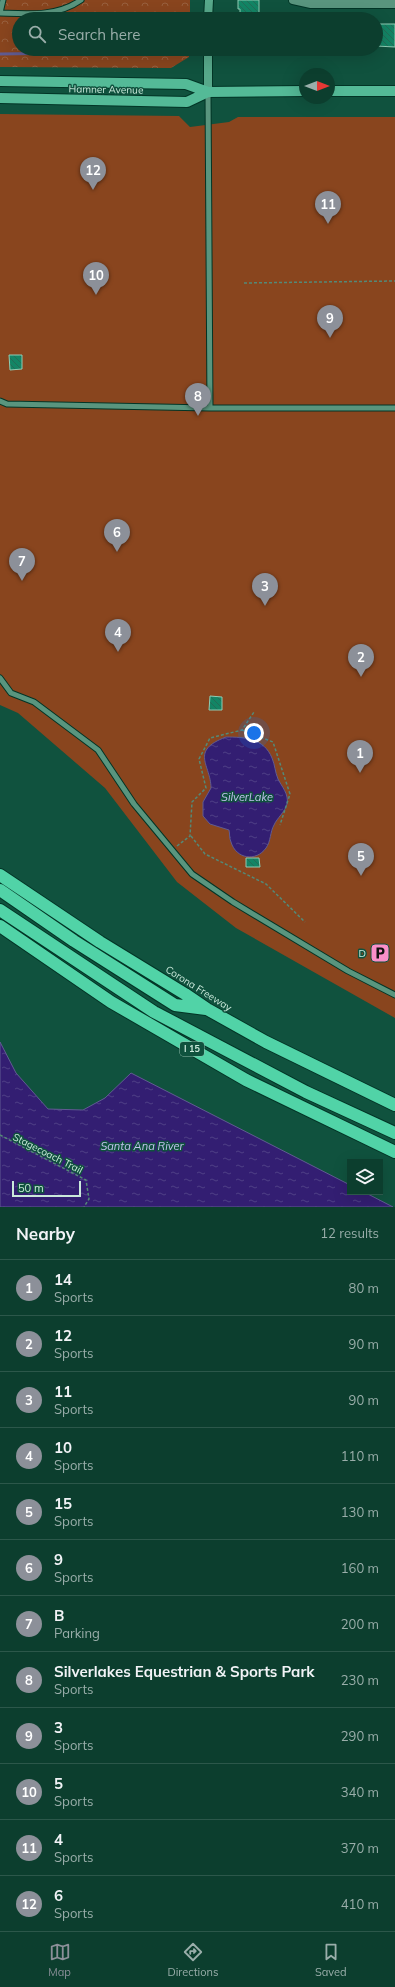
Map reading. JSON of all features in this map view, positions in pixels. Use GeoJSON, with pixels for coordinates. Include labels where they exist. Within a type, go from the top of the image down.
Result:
{"type":"FeatureCollection","features":[{"type":"Feature","properties":{"kind":"highway","name":"Corona Freeway"},"geometry":{"type":"LineString","coordinates":[[0,874],[100,942],[207,1009],[273,1045],[395,1104]]}},
{"type":"Feature","properties":{"kind":"highway"},"geometry":{"type":"LineString","coordinates":[[0,890],[74,941],[175,1005],[207,1009]]}},
{"type":"Feature","properties":{"kind":"highway"},"geometry":{"type":"LineString","coordinates":[[0,910],[154,1012],[306,1092],[395,1133]]}},
{"type":"Feature","properties":{"kind":"highway","name":"I 15"},"geometry":{"type":"LineString","coordinates":[[0,926],[111,1002],[246,1080],[395,1152]]}},
{"type":"Feature","properties":{"kind":"main road","name":"Hamner Avenue"},"geometry":{"type":"LineString","coordinates":[[0,82],[186,84],[208,92],[299,91]]}},
{"type":"Feature","properties":{"kind":"main road"},"geometry":{"type":"LineString","coordinates":[[335,91],[395,91]]}},
{"type":"Feature","properties":{"kind":"main road","name":"Hamner Avenue"},"geometry":{"type":"LineString","coordinates":[[0,98],[187,102],[208,92]]}},
{"type":"Feature","properties":{"kind":"street"},"geometry":{"type":"LineString","coordinates":[[208,12],[209,0]]}},
{"type":"Feature","properties":{"kind":"street"},"geometry":{"type":"LineString","coordinates":[[293,0],[311,4],[395,4]]}},
{"type":"Feature","properties":{"kind":"street"},"geometry":{"type":"LineString","coordinates":[[208,56],[208,92]]}},
{"type":"Feature","properties":{"kind":"lane"},"geometry":{"type":"LineString","coordinates":[[3,0],[0,13],[12,14]]}},
{"type":"Feature","properties":{"kind":"lane"},"geometry":{"type":"LineString","coordinates":[[50,12],[81,0]]}},
{"type":"Feature","properties":{"kind":"lane"},"geometry":{"type":"LineString","coordinates":[[208,92],[210,408]]}},
{"type":"Feature","properties":{"kind":"lane"},"geometry":{"type":"LineString","coordinates":[[0,401],[7,404],[210,408],[395,408]]}},
{"type":"Feature","properties":{"kind":"lane"},"geometry":{"type":"LineString","coordinates":[[0,678],[11,693],[34,702],[98,750],[134,804],[192,874],[233,902],[348,971],[395,995]]}},
{"type":"Feature","properties":{"kind":"path"},"geometry":{"type":"LineString","coordinates":[[244,283],[395,281]]}},
{"type":"Feature","properties":{"kind":"path"},"geometry":{"type":"LineString","coordinates":[[242,730],[254,712]]}},
{"type":"Feature","properties":{"kind":"path"},"geometry":{"type":"LineString","coordinates":[[280,825],[290,794],[273,742],[242,730],[210,738],[199,759],[206,788],[192,802],[190,836],[205,854],[266,884],[305,922]]}},
{"type":"Feature","properties":{"kind":"path"},"geometry":{"type":"LineString","coordinates":[[173,850],[190,836]]}},
{"type":"Feature","properties":{"kind":"path","name":"Stagecoach Trail"},"geometry":{"type":"LineString","coordinates":[[0,1135],[86,1180],[89,1199],[84,1207]]}},
{"type":"Feature","properties":{"kind":"green space"},"geometry":{"type":"Polygon","coordinates":[[[0,0],[190,0],[190,12],[12,12],[12,56],[189,56],[171,68],[0,67],[0,0]]]}},
{"type":"Feature","properties":{"kind":"green space"},"geometry":{"type":"Polygon","coordinates":[[[0,114],[179,116],[190,127],[229,122],[238,117],[395,117],[395,1018],[236,928],[177,882],[105,788],[18,713],[0,705],[0,114]]]}},
{"type":"Feature","properties":{"kind":"water","name":"SilverLake"},"geometry":{"type":"Polygon","coordinates":[[[226,737],[246,738],[264,746],[272,758],[278,779],[287,797],[286,807],[274,825],[268,845],[262,852],[252,857],[247,857],[237,852],[230,840],[229,830],[210,824],[203,816],[203,802],[211,788],[205,753],[215,742],[226,737]]]}},
{"type":"Feature","properties":{"kind":"water","name":"Santa Ana River"},"geometry":{"type":"Polygon","coordinates":[[[0,1042],[16,1073],[48,1109],[83,1110],[105,1098],[131,1073],[347,1183],[347,1195],[370,1195],[393,1207],[0,1207],[0,1042]]]}},
{"type":"Feature","properties":{"kind":"building"},"geometry":{"type":"Polygon","coordinates":[[[238,0],[259,0],[259,12],[240,12],[240,9],[238,9],[238,0]]]}},
{"type":"Feature","properties":{"kind":"building"},"geometry":{"type":"Polygon","coordinates":[[[383,24],[395,24],[395,47],[383,46],[383,24]]]}},
{"type":"Feature","properties":{"kind":"building"},"geometry":{"type":"Polygon","coordinates":[[[9,355],[22,355],[22,369],[10,370],[9,355]]]}},
{"type":"Feature","properties":{"kind":"building"},"geometry":{"type":"Polygon","coordinates":[[[210,696],[222,697],[222,710],[209,710],[210,696]]]}},
{"type":"Feature","properties":{"kind":"building"},"geometry":{"type":"Polygon","coordinates":[[[246,858],[259,858],[260,867],[246,867],[246,858]]]}},
{"type":"Feature","properties":{"kind":"waterway"},"geometry":{"type":"LineString","coordinates":[[0,54],[12,54]]}},
{"type":"Feature","properties":{"kind":"place","name":"6"},"geometry":{"type":"Point","coordinates":[93,190]}},
{"type":"Feature","properties":{"kind":"place","name":"4"},"geometry":{"type":"Point","coordinates":[328,224]}},
{"type":"Feature","properties":{"kind":"place","name":"5"},"geometry":{"type":"Point","coordinates":[96,295]}},
{"type":"Feature","properties":{"kind":"place","name":"3"},"geometry":{"type":"Point","coordinates":[330,338]}},
{"type":"Feature","properties":{"kind":"place","name":"Silverlakes Equestrian & Sports Park"},"geometry":{"type":"Point","coordinates":[198,416]}},
{"type":"Feature","properties":{"kind":"place","name":"9"},"geometry":{"type":"Point","coordinates":[117,552]}},
{"type":"Feature","properties":{"kind":"place","name":"B"},"geometry":{"type":"Point","coordinates":[22,581]}},
{"type":"Feature","properties":{"kind":"place","name":"11"},"geometry":{"type":"Point","coordinates":[265,606]}},
{"type":"Feature","properties":{"kind":"place","name":"10"},"geometry":{"type":"Point","coordinates":[118,652]}},
{"type":"Feature","properties":{"kind":"place","name":"12"},"geometry":{"type":"Point","coordinates":[361,677]}},
{"type":"Feature","properties":{"kind":"place","name":"14"},"geometry":{"type":"Point","coordinates":[360,773]}},
{"type":"Feature","properties":{"kind":"place","name":"15"},"geometry":{"type":"Point","coordinates":[361,876]}},
{"type":"Feature","properties":{"kind":"place","name":"D"},"geometry":{"type":"Point","coordinates":[380,953]}}]}
